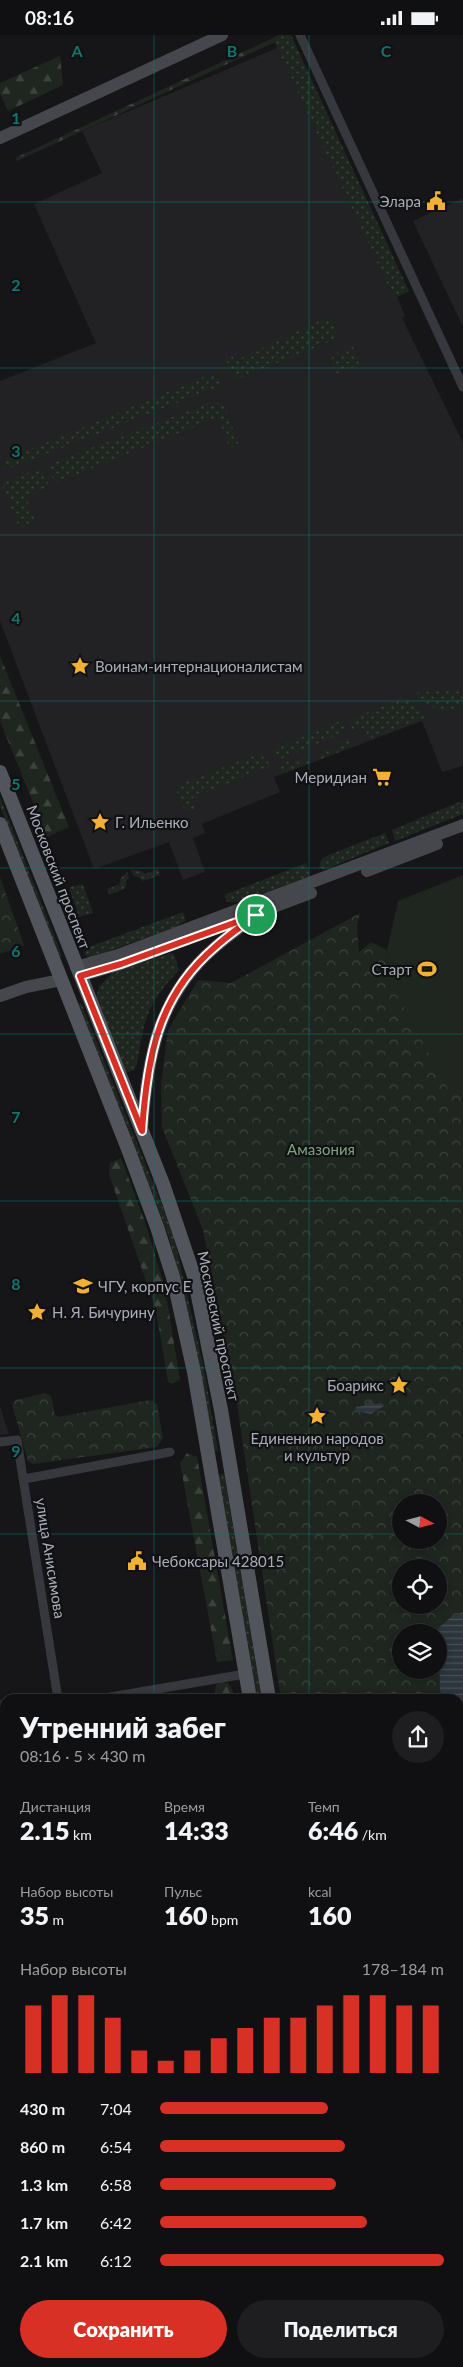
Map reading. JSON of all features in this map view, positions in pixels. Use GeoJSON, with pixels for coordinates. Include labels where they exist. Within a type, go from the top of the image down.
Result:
{"type":"FeatureCollection","features":[{"type":"Feature","properties":{"kind":"main road"},"geometry":{"type":"LineString","coordinates":[[0,138],[222,35]]}},
{"type":"Feature","properties":{"kind":"main road","name":"Московский проспект"},"geometry":{"type":"LineString","coordinates":[[0,771],[167,1193],[194,1276],[230,1463],[268,1694]]}},
{"type":"Feature","properties":{"kind":"main road"},"geometry":{"type":"LineString","coordinates":[[0,824],[128,1149],[173,1277],[186,1329],[249,1694]]}},
{"type":"Feature","properties":{"kind":"main road"},"geometry":{"type":"LineString","coordinates":[[78,971],[463,825]]}},
{"type":"Feature","properties":{"kind":"main road"},"geometry":{"type":"LineString","coordinates":[[0,989],[78,971],[121,964],[256,915],[463,834]]}},
{"type":"Feature","properties":{"kind":"main road"},"geometry":{"type":"LineString","coordinates":[[142,1131],[144,1096],[155,1039],[163,1015],[172,997],[188,975],[213,948],[256,915]]}},
{"type":"Feature","properties":{"kind":"main road"},"geometry":{"type":"LineString","coordinates":[[0,996],[59,975]]}},
{"type":"Feature","properties":{"kind":"main road"},"geometry":{"type":"LineString","coordinates":[[210,1467],[230,1463]]}},
{"type":"Feature","properties":{"kind":"street"},"geometry":{"type":"LineString","coordinates":[[300,35],[463,387]]}},
{"type":"Feature","properties":{"kind":"street","name":"улица Анисимова"},"geometry":{"type":"LineString","coordinates":[[0,1442],[18,1440],[57,1694]]}},
{"type":"Feature","properties":{"kind":"street"},"geometry":{"type":"LineString","coordinates":[[24,1479],[170,1452]]}},
{"type":"Feature","properties":{"kind":"street"},"geometry":{"type":"LineString","coordinates":[[128,1694],[245,1674]]}},
{"type":"Feature","properties":{"kind":"shaded area","name":"Элара"},"geometry":{"type":"Polygon","coordinates":[[[277,48],[392,293],[395,292],[405,316],[402,318],[463,443],[463,766],[442,772],[422,721],[274,777],[280,792],[202,824],[205,833],[193,838],[205,872],[183,880],[169,842],[94,869],[0,621],[0,381],[96,343],[34,204],[102,173],[82,131],[277,48]]]}},
{"type":"Feature","properties":{"kind":"shaded area"},"geometry":{"type":"Polygon","coordinates":[[[463,198],[463,327],[413,221],[463,198]]]}},
{"type":"Feature","properties":{"kind":"shaded area"},"geometry":{"type":"Polygon","coordinates":[[[369,1401],[375,1404],[382,1403],[384,1406],[371,1414],[355,1411],[356,1407],[363,1406],[369,1401]]]}},
{"type":"Feature","properties":{"kind":"shaded area"},"geometry":{"type":"Polygon","coordinates":[[[0,1406],[9,1434],[0,1435],[0,1406]]]}},
{"type":"Feature","properties":{"kind":"shaded area"},"geometry":{"type":"Polygon","coordinates":[[[463,1612],[463,1694],[442,1694],[440,1691],[440,1679],[447,1679],[447,1624],[444,1624],[451,1617],[463,1612]]]}},
{"type":"Feature","properties":{"kind":"green space"},"geometry":{"type":"Polygon","coordinates":[[[279,35],[291,35],[409,291],[397,297],[395,293],[392,294],[277,48],[273,38],[279,35]]]}},
{"type":"Feature","properties":{"kind":"green space"},"geometry":{"type":"Polygon","coordinates":[[[273,38],[275,42],[17,161],[15,158],[273,38]]]}},
{"type":"Feature","properties":{"kind":"green space"},"geometry":{"type":"Polygon","coordinates":[[[60,56],[63,85],[8,111],[0,94],[0,83],[60,56]]]}},
{"type":"Feature","properties":{"kind":"green space"},"geometry":{"type":"Polygon","coordinates":[[[330,316],[338,338],[235,380],[225,357],[232,355],[235,361],[330,316]]]}},
{"type":"Feature","properties":{"kind":"green space"},"geometry":{"type":"Polygon","coordinates":[[[353,347],[361,364],[335,374],[331,359],[335,354],[353,347]]]}},
{"type":"Feature","properties":{"kind":"green space"},"geometry":{"type":"Polygon","coordinates":[[[216,372],[222,385],[5,470],[3,467],[7,459],[216,372]]]}},
{"type":"Feature","properties":{"kind":"green space"},"geometry":{"type":"Polygon","coordinates":[[[212,402],[224,405],[239,445],[230,448],[218,417],[55,483],[48,466],[52,463],[212,402]]]}},
{"type":"Feature","properties":{"kind":"green space"},"geometry":{"type":"Polygon","coordinates":[[[38,469],[42,470],[49,486],[25,496],[36,522],[23,527],[18,525],[3,488],[4,482],[38,469]]]}},
{"type":"Feature","properties":{"kind":"green space"},"geometry":{"type":"Polygon","coordinates":[[[0,656],[69,827],[47,837],[0,721],[0,656]]]}},
{"type":"Feature","properties":{"kind":"green space"},"geometry":{"type":"Polygon","coordinates":[[[463,690],[463,705],[443,713],[413,696],[419,692],[463,690]]]}},
{"type":"Feature","properties":{"kind":"green space"},"geometry":{"type":"Polygon","coordinates":[[[404,698],[430,716],[369,739],[366,731],[361,727],[352,729],[349,720],[404,698]]]}},
{"type":"Feature","properties":{"kind":"green space"},"geometry":{"type":"Polygon","coordinates":[[[343,720],[346,729],[343,733],[280,759],[275,758],[272,750],[343,720]]]}},
{"type":"Feature","properties":{"kind":"green space"},"geometry":{"type":"Polygon","coordinates":[[[349,738],[352,747],[282,774],[279,765],[288,761],[292,765],[304,758],[311,762],[321,758],[322,750],[338,748],[339,741],[349,738]]]}},
{"type":"Feature","properties":{"kind":"green space"},"geometry":{"type":"Polygon","coordinates":[[[258,754],[265,756],[270,766],[192,798],[195,808],[185,812],[175,786],[258,754]]]}},
{"type":"Feature","properties":{"kind":"green space"},"geometry":{"type":"Polygon","coordinates":[[[0,797],[62,956],[59,957],[0,806],[0,797]]]}},
{"type":"Feature","properties":{"kind":"green space"},"geometry":{"type":"Polygon","coordinates":[[[459,802],[463,803],[463,814],[395,841],[392,830],[459,802]]]}},
{"type":"Feature","properties":{"kind":"green space"},"geometry":{"type":"Polygon","coordinates":[[[385,833],[389,843],[324,870],[319,868],[321,860],[326,856],[385,833]]]}},
{"type":"Feature","properties":{"kind":"green space"},"geometry":{"type":"Polygon","coordinates":[[[306,863],[310,876],[240,902],[227,902],[224,895],[306,863]]]}},
{"type":"Feature","properties":{"kind":"green space"},"geometry":{"type":"Polygon","coordinates":[[[158,869],[160,875],[143,881],[139,877],[134,876],[131,870],[142,871],[145,874],[158,869]]]}},
{"type":"Feature","properties":{"kind":"green space"},"geometry":{"type":"Polygon","coordinates":[[[127,872],[129,878],[126,881],[126,888],[109,895],[107,889],[120,884],[120,879],[127,872]]]}},
{"type":"Feature","properties":{"kind":"green space","name":"Старт"},"geometry":{"type":"Polygon","coordinates":[[[463,875],[463,1087],[450,1092],[393,988],[387,950],[398,901],[463,875]]]}},
{"type":"Feature","properties":{"kind":"green space"},"geometry":{"type":"Polygon","coordinates":[[[0,877],[24,945],[0,954],[0,877]]]}},
{"type":"Feature","properties":{"kind":"green space"},"geometry":{"type":"Polygon","coordinates":[[[83,884],[93,913],[79,917],[69,887],[83,884]]]}},
{"type":"Feature","properties":{"kind":"green space"},"geometry":{"type":"Polygon","coordinates":[[[183,912],[186,920],[176,927],[89,958],[84,954],[86,948],[183,912]]]}},
{"type":"Feature","properties":{"kind":"green space","name":"Амазония"},"geometry":{"type":"Polygon","coordinates":[[[360,913],[357,926],[359,952],[371,942],[387,950],[394,988],[450,1091],[463,1087],[463,1694],[280,1694],[235,1391],[203,1230],[162,1127],[161,1084],[168,1030],[198,980],[231,983],[360,913]]]}},
{"type":"Feature","properties":{"kind":"green space"},"geometry":{"type":"Polygon","coordinates":[[[170,953],[174,954],[179,970],[161,991],[148,1013],[135,1070],[128,1072],[125,1070],[96,998],[99,987],[112,973],[170,953]]]}},
{"type":"Feature","properties":{"kind":"green space"},"geometry":{"type":"Polygon","coordinates":[[[81,1003],[173,1233],[204,1369],[218,1451],[214,1451],[187,1308],[168,1234],[78,1004],[81,1003]]]}},
{"type":"Feature","properties":{"kind":"green space"},"geometry":{"type":"Polygon","coordinates":[[[121,1158],[145,1222],[165,1288],[180,1380],[172,1384],[168,1382],[156,1310],[109,1174],[110,1163],[121,1158]]]}},
{"type":"Feature","properties":{"kind":"green space"},"geometry":{"type":"Polygon","coordinates":[[[45,1393],[51,1396],[55,1415],[58,1417],[150,1400],[157,1404],[163,1438],[157,1447],[33,1464],[28,1461],[12,1404],[16,1400],[45,1393]]]}},
{"type":"Feature","properties":{"kind":"green space"},"geometry":{"type":"Polygon","coordinates":[[[187,1453],[197,1457],[233,1660],[217,1662],[180,1463],[187,1453]]]}},
{"type":"Feature","properties":{"kind":"green space"},"geometry":{"type":"Polygon","coordinates":[[[224,1474],[261,1694],[256,1694],[218,1475],[224,1474]]]}},
{"type":"Feature","properties":{"kind":"green space"},"geometry":{"type":"Polygon","coordinates":[[[221,1682],[228,1683],[233,1694],[215,1694],[216,1685],[221,1682]]]}},
{"type":"Feature","properties":{"kind":"place","name":"Элара"},"geometry":{"type":"Point","coordinates":[436,201]}},
{"type":"Feature","properties":{"kind":"place","name":"Воинам-интернационалистам"},"geometry":{"type":"Point","coordinates":[80,666]}},
{"type":"Feature","properties":{"kind":"place","name":"Меридиан"},"geometry":{"type":"Point","coordinates":[382,777]}},
{"type":"Feature","properties":{"kind":"place","name":"Г. Ильенко"},"geometry":{"type":"Point","coordinates":[100,822]}},
{"type":"Feature","properties":{"kind":"place","name":"Старт"},"geometry":{"type":"Point","coordinates":[427,969]}},
{"type":"Feature","properties":{"kind":"place","name":"ЧГУ, корпус Е"},"geometry":{"type":"Point","coordinates":[83,1286]}},
{"type":"Feature","properties":{"kind":"place","name":"Н. Я. Бичурину"},"geometry":{"type":"Point","coordinates":[37,1312]}},
{"type":"Feature","properties":{"kind":"place","name":"Боарикс"},"geometry":{"type":"Point","coordinates":[399,1385]}},
{"type":"Feature","properties":{"kind":"place","name":"Единению народов и культур"},"geometry":{"type":"Point","coordinates":[317,1416]}},
{"type":"Feature","properties":{"kind":"place","name":"Чебоксары 428015"},"geometry":{"type":"Point","coordinates":[137,1561]}},
{"type":"Feature","properties":{"kind":"route"},"geometry":{"type":"LineString","coordinates":[[256,915],[213,948],[188,975],[172,997],[163,1015],[155,1039],[144,1096],[142,1131],[80,976],[121,964],[256,915]]}}]}
